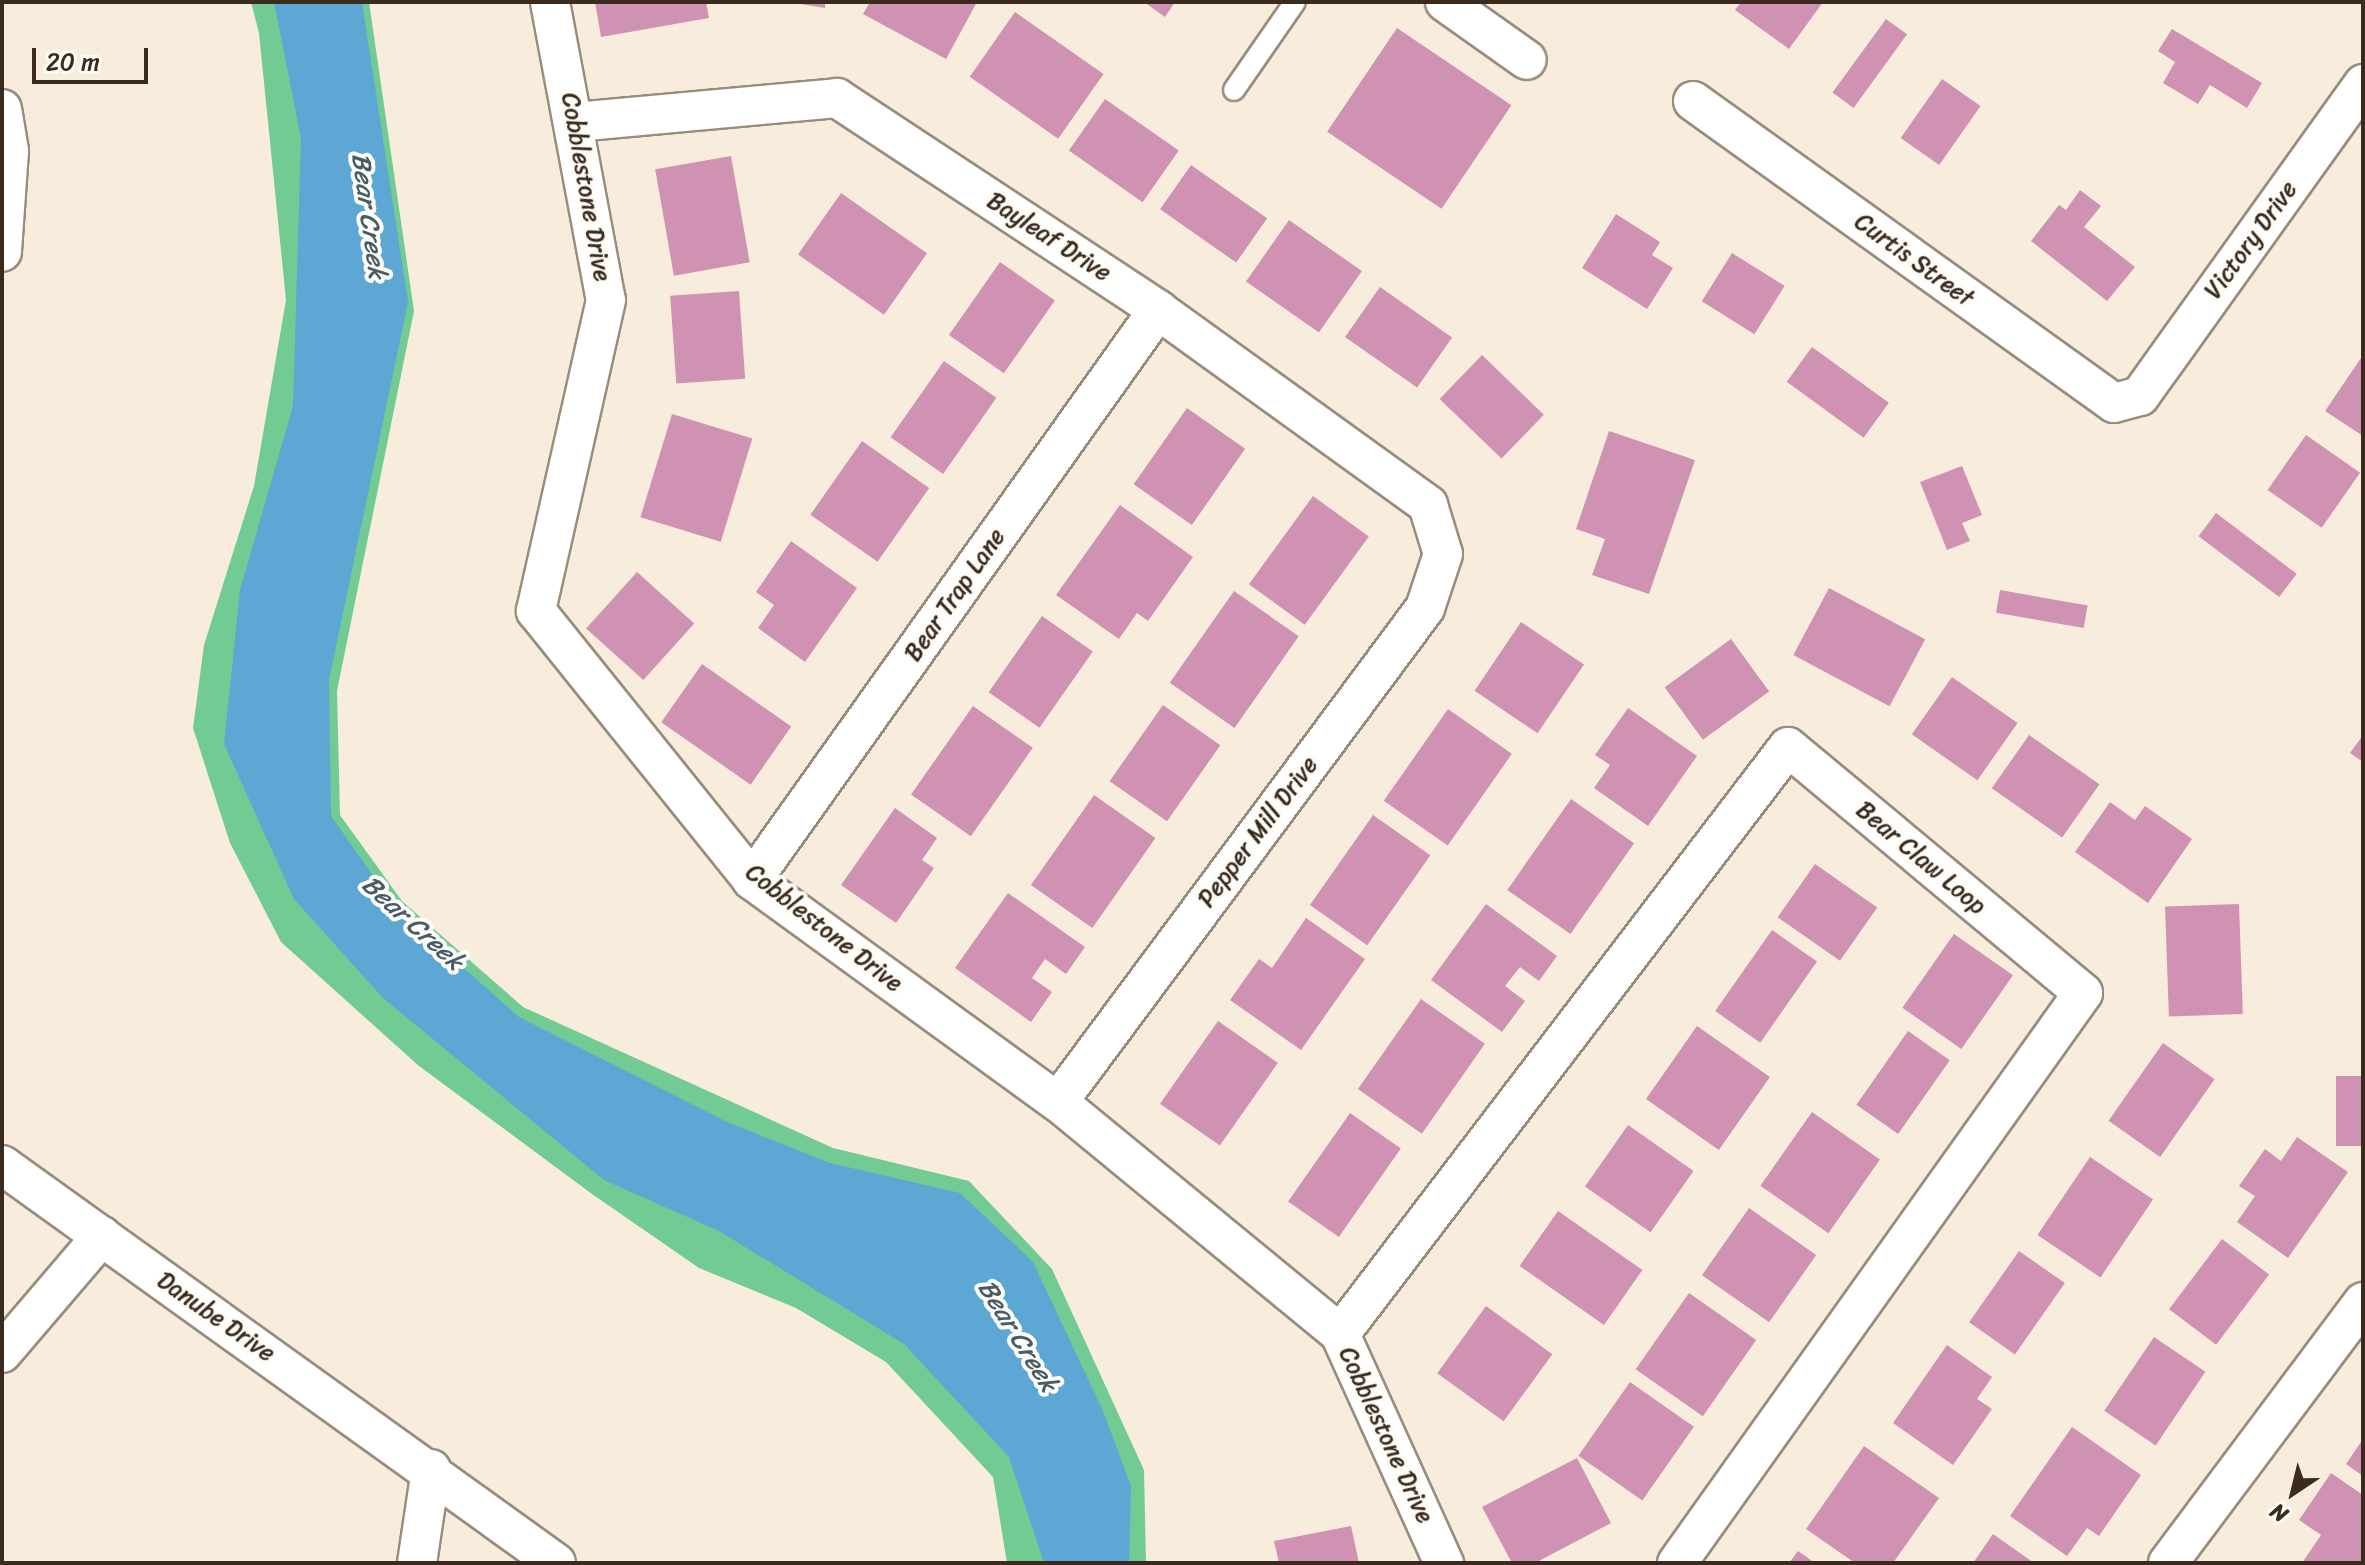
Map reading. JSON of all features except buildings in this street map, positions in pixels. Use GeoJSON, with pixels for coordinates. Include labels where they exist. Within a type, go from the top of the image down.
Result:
{"type":"FeatureCollection","features":[{"type":"Feature","properties":{"kind":"street","name":"Cobblestone Drive"},"geometry":{"type":"LineString","coordinates":[[550,2],[575,122],[606,300],[536,611],[752,880],[1058,1102],[1340,1334],[1444,1563]]}},
{"type":"Feature","properties":{"kind":"street"},"geometry":{"type":"LineString","coordinates":[[1445,2],[1527,60]]}},
{"type":"Feature","properties":{"kind":"street","name":"Victory Drive"},"geometry":{"type":"LineString","coordinates":[[2140,396],[2363,84]]}},
{"type":"Feature","properties":{"kind":"street","name":"Bayleaf Drive"},"geometry":{"type":"LineString","coordinates":[[575,122],[837,98],[1158,310],[1428,505],[1443,554]]}},
{"type":"Feature","properties":{"kind":"street","name":"Curtis Street"},"geometry":{"type":"LineString","coordinates":[[1693,101],[2114,403],[2140,396]]}},
{"type":"Feature","properties":{"kind":"street"},"geometry":{"type":"LineString","coordinates":[[2,109],[9,151],[2,252]]}},
{"type":"Feature","properties":{"kind":"street","name":"Bear Trap Lane"},"geometry":{"type":"LineString","coordinates":[[752,880],[1158,310]]}},
{"type":"Feature","properties":{"kind":"street","name":"Pepper Mill Drive"},"geometry":{"type":"LineString","coordinates":[[1058,1102],[1425,608],[1443,554]]}},
{"type":"Feature","properties":{"kind":"street","name":"Bear Claw Loop"},"geometry":{"type":"LineString","coordinates":[[1340,1334],[1788,747],[2083,993],[1677,1563]]}},
{"type":"Feature","properties":{"kind":"street","name":"Danube Drive"},"geometry":{"type":"LineString","coordinates":[[2,1165],[431,1469],[556,1563]]}},
{"type":"Feature","properties":{"kind":"street"},"geometry":{"type":"LineString","coordinates":[[2,1353],[102,1236]]}},
{"type":"Feature","properties":{"kind":"street"},"geometry":{"type":"LineString","coordinates":[[2168,1563],[2363,1302]]}},
{"type":"Feature","properties":{"kind":"street"},"geometry":{"type":"LineString","coordinates":[[417,1563],[431,1469]]}},
{"type":"Feature","properties":{"kind":"lane"},"geometry":{"type":"LineString","coordinates":[[1234,90],[1295,2]]}},
{"type":"Feature","properties":{"kind":"green space"},"geometry":{"type":"Polygon","coordinates":[[[251,2],[369,2],[414,311],[337,691],[340,815],[402,901],[523,1007],[833,1148],[969,1181],[1052,1269],[1144,1470],[1146,1563],[1007,1563],[993,1477],[886,1362],[796,1308],[699,1268],[592,1194],[419,1066],[281,942],[230,843],[193,728],[204,645],[254,486],[286,300],[259,33],[251,2]]]}},
{"type":"Feature","properties":{"kind":"water","name":"Bear Creek"},"geometry":{"type":"Polygon","coordinates":[[[274,2],[362,2],[408,302],[329,680],[331,816],[395,907],[519,1017],[727,1122],[830,1163],[960,1193],[1033,1262],[1103,1411],[1131,1486],[1129,1563],[1044,1563],[1009,1457],[904,1344],[719,1231],[604,1180],[383,998],[294,899],[224,744],[240,590],[293,406],[301,138],[274,2]]]}}]}
